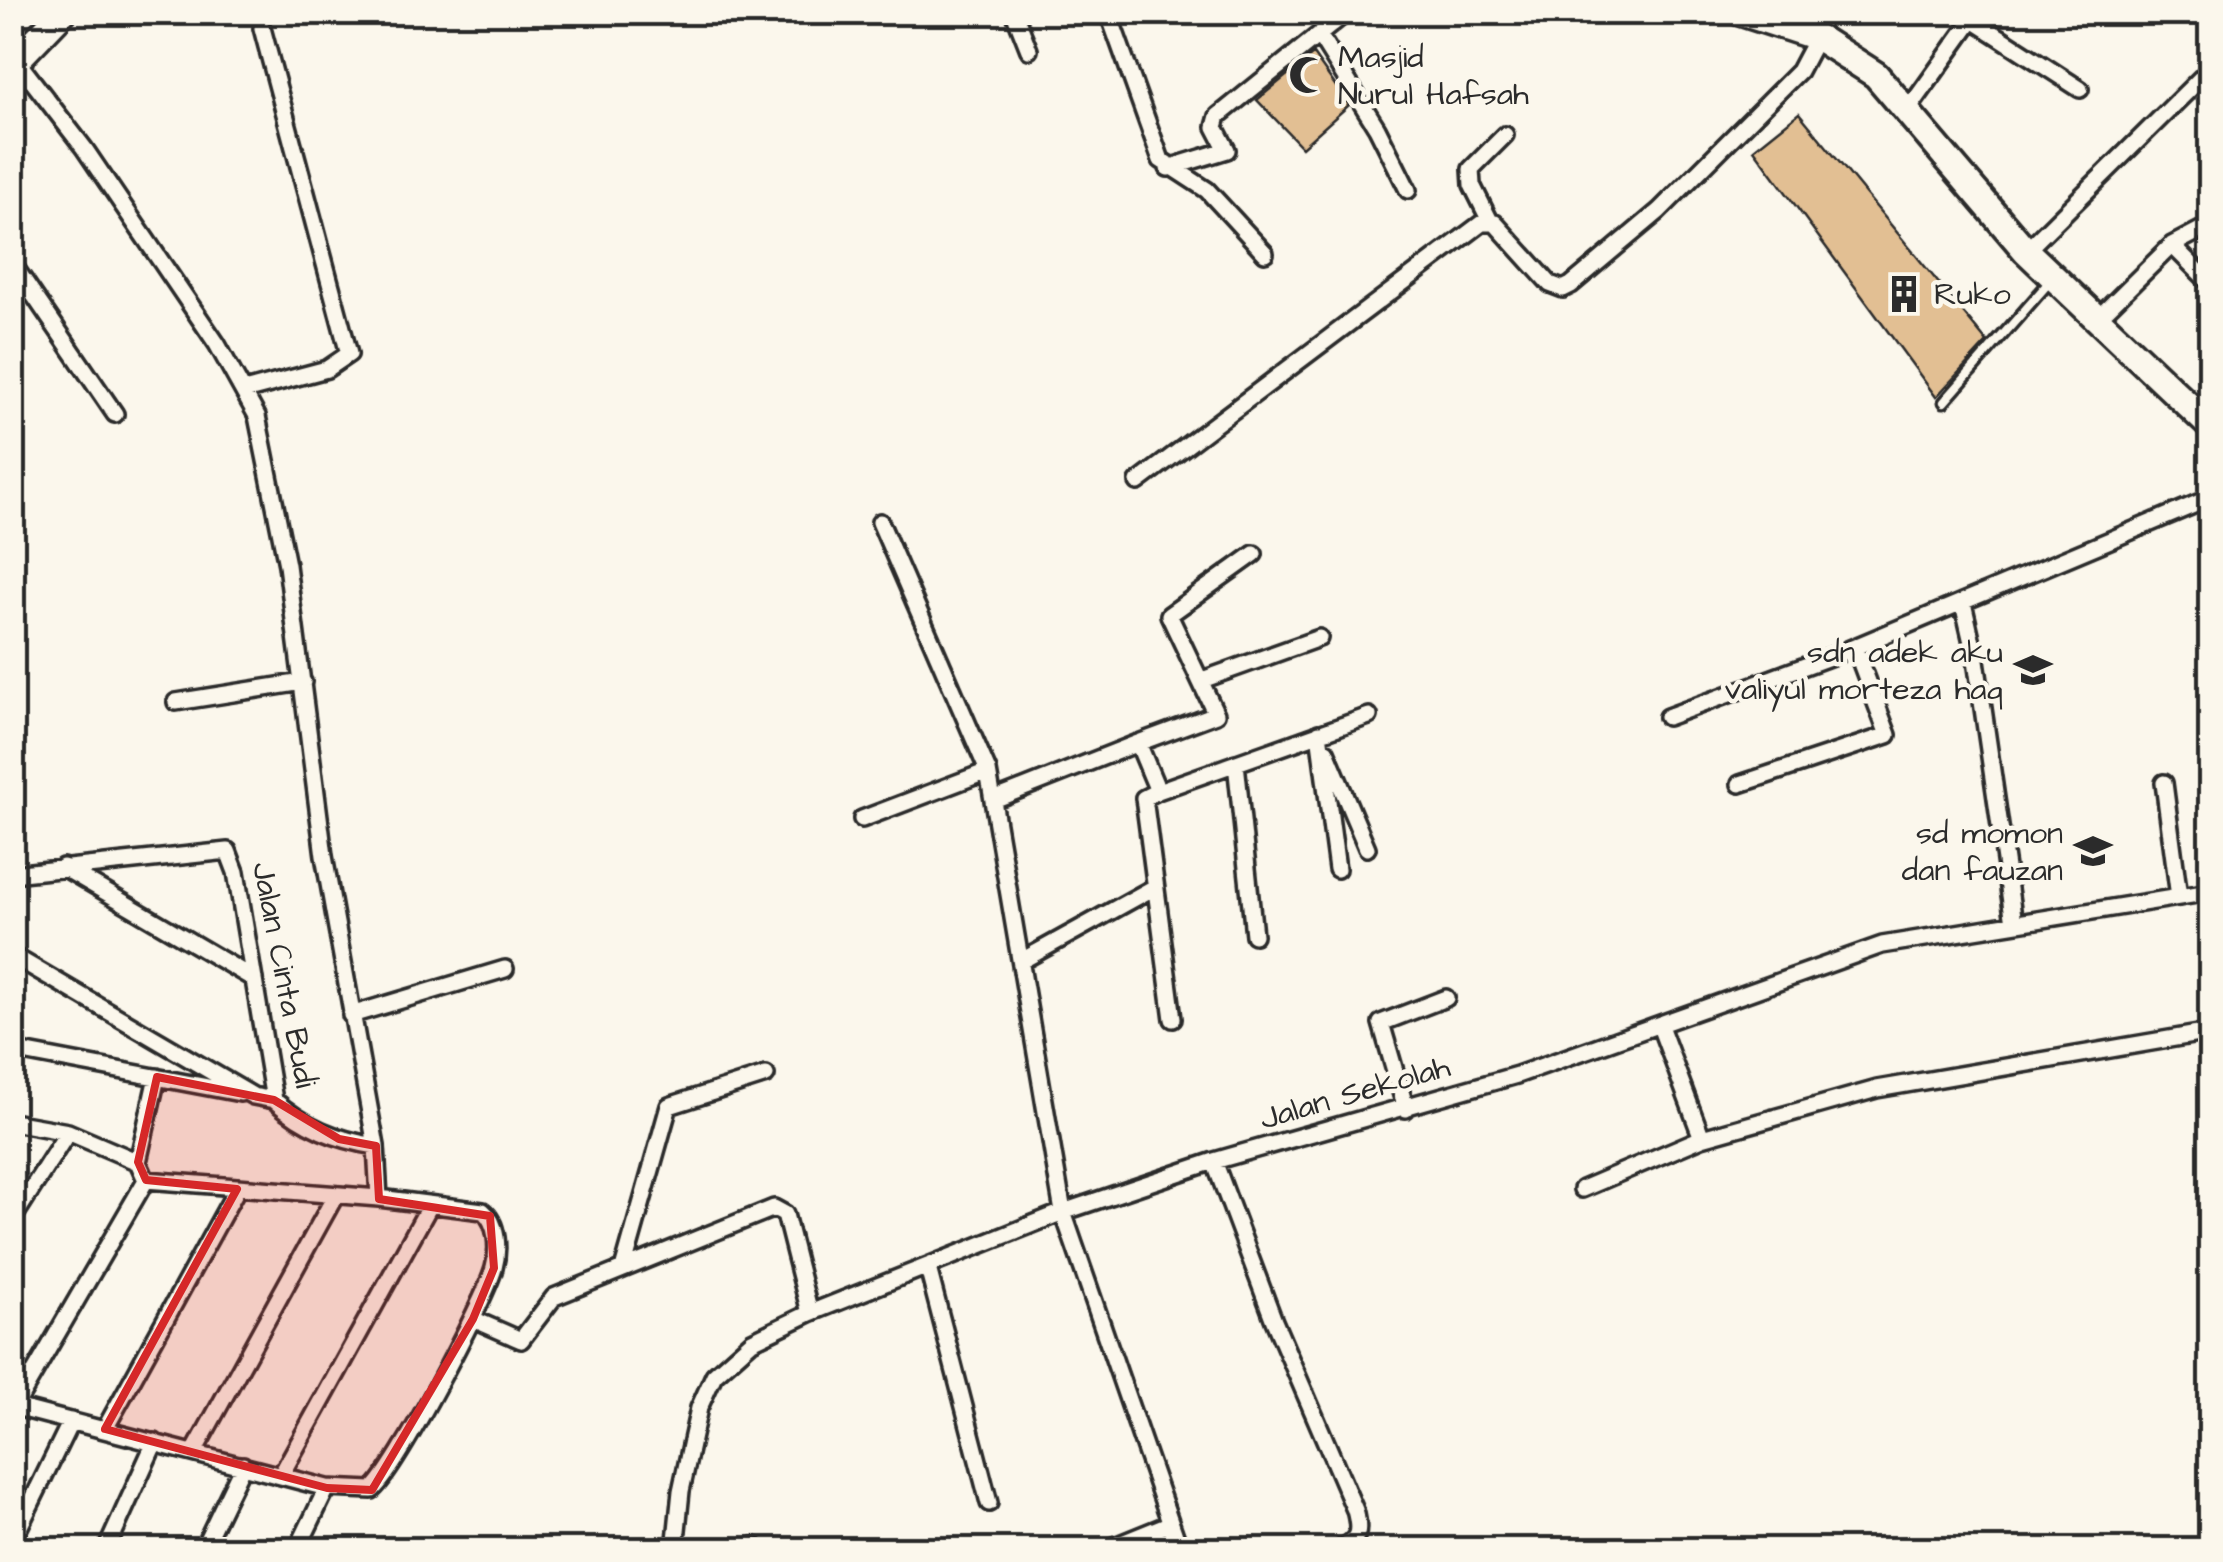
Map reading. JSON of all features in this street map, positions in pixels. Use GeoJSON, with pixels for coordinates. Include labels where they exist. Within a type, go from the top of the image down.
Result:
{"type":"FeatureCollection","features":[{"type":"Feature","properties":{"kind":"main road"},"geometry":{"type":"LineString","coordinates":[[15,63],[64,12]]}},
{"type":"Feature","properties":{"kind":"main road"},"geometry":{"type":"LineString","coordinates":[[1740,12],[1817,38],[1876,75],[2026,251],[2100,316],[2210,426]]}},
{"type":"Feature","properties":{"kind":"street"},"geometry":{"type":"LineString","coordinates":[[1014,12],[1028,50]]}},
{"type":"Feature","properties":{"kind":"street"},"geometry":{"type":"LineString","coordinates":[[1108,12],[1161,160],[1207,190],[1266,253]]}},
{"type":"Feature","properties":{"kind":"street"},"geometry":{"type":"LineString","coordinates":[[1168,168],[1227,150],[1215,127],[1218,116],[1347,12]]}},
{"type":"Feature","properties":{"kind":"street"},"geometry":{"type":"LineString","coordinates":[[1908,110],[1975,16],[2080,89]]}},
{"type":"Feature","properties":{"kind":"street"},"geometry":{"type":"LineString","coordinates":[[244,391],[327,370],[349,354],[262,28]]}},
{"type":"Feature","properties":{"kind":"street"},"geometry":{"type":"LineString","coordinates":[[1319,35],[1377,128],[1408,190]]}},
{"type":"Feature","properties":{"kind":"street"},"geometry":{"type":"LineString","coordinates":[[1505,135],[1471,169],[1472,185],[1490,221],[1550,284],[1563,289],[1660,211],[1799,71],[1817,38]]}},
{"type":"Feature","properties":{"kind":"street"},"geometry":{"type":"LineString","coordinates":[[15,63],[116,195],[244,391],[256,416],[276,501],[324,856],[376,1146],[379,1198]]}},
{"type":"Feature","properties":{"kind":"street"},"geometry":{"type":"LineString","coordinates":[[2026,251],[2210,69]]}},
{"type":"Feature","properties":{"kind":"street"},"geometry":{"type":"LineString","coordinates":[[1138,482],[1465,235],[1490,221]]}},
{"type":"Feature","properties":{"kind":"street"},"geometry":{"type":"LineString","coordinates":[[2100,316],[2172,245],[2210,224]]}},
{"type":"Feature","properties":{"kind":"street"},"geometry":{"type":"LineString","coordinates":[[2172,245],[2210,283]]}},
{"type":"Feature","properties":{"kind":"street"},"geometry":{"type":"LineString","coordinates":[[12,264],[115,414]]}},
{"type":"Feature","properties":{"kind":"street"},"geometry":{"type":"LineString","coordinates":[[1667,717],[1963,604],[2210,498]]}},
{"type":"Feature","properties":{"kind":"street"},"geometry":{"type":"LineString","coordinates":[[880,522],[988,771],[996,799],[1063,1212],[1180,1550]]}},
{"type":"Feature","properties":{"kind":"street"},"geometry":{"type":"LineString","coordinates":[[996,799],[1216,714],[1168,615],[1254,554]]}},
{"type":"Feature","properties":{"kind":"street"},"geometry":{"type":"LineString","coordinates":[[1963,604],[1982,698],[2014,923]]}},
{"type":"Feature","properties":{"kind":"street"},"geometry":{"type":"LineString","coordinates":[[1202,680],[1318,638]]}},
{"type":"Feature","properties":{"kind":"street"},"geometry":{"type":"LineString","coordinates":[[1740,784],[1888,735],[1854,647]]}},
{"type":"Feature","properties":{"kind":"street"},"geometry":{"type":"LineString","coordinates":[[176,702],[302,682]]}},
{"type":"Feature","properties":{"kind":"street"},"geometry":{"type":"LineString","coordinates":[[1173,1019],[1144,798],[1368,716]]}},
{"type":"Feature","properties":{"kind":"street"},"geometry":{"type":"LineString","coordinates":[[1319,733],[1368,848]]}},
{"type":"Feature","properties":{"kind":"street"},"geometry":{"type":"LineString","coordinates":[[1319,733],[1337,868]]}},
{"type":"Feature","properties":{"kind":"street"},"geometry":{"type":"LineString","coordinates":[[1138,743],[1158,790]]}},
{"type":"Feature","properties":{"kind":"street"},"geometry":{"type":"LineString","coordinates":[[1236,763],[1254,935]]}},
{"type":"Feature","properties":{"kind":"street"},"geometry":{"type":"LineString","coordinates":[[862,820],[988,771]]}},
{"type":"Feature","properties":{"kind":"street"},"geometry":{"type":"LineString","coordinates":[[2164,783],[2179,897]]}},
{"type":"Feature","properties":{"kind":"street","name":"Jalan Cinta Budi"},"geometry":{"type":"LineString","coordinates":[[12,874],[228,851],[274,1100],[296,1119],[338,1139],[376,1146]]}},
{"type":"Feature","properties":{"kind":"street"},"geometry":{"type":"LineString","coordinates":[[63,867],[254,979]]}},
{"type":"Feature","properties":{"kind":"street"},"geometry":{"type":"LineString","coordinates":[[1023,960],[1155,887]]}},
{"type":"Feature","properties":{"kind":"street","name":"Jalan Sekolah"},"geometry":{"type":"LineString","coordinates":[[676,1550],[681,1490],[699,1408],[714,1375],[752,1342],[810,1313],[1063,1212],[1214,1160],[1406,1109],[1660,1026],[1882,945],[2210,892]]}},
{"type":"Feature","properties":{"kind":"street"},"geometry":{"type":"LineString","coordinates":[[12,955],[254,1096]]}},
{"type":"Feature","properties":{"kind":"street"},"geometry":{"type":"LineString","coordinates":[[352,1015],[505,969]]}},
{"type":"Feature","properties":{"kind":"street"},"geometry":{"type":"LineString","coordinates":[[1406,1109],[1381,1023],[1446,998]]}},
{"type":"Feature","properties":{"kind":"street"},"geometry":{"type":"LineString","coordinates":[[1660,1026],[1702,1138]]}},
{"type":"Feature","properties":{"kind":"street"},"geometry":{"type":"LineString","coordinates":[[1582,1189],[1702,1138],[1877,1089],[2210,1032]]}},
{"type":"Feature","properties":{"kind":"street"},"geometry":{"type":"LineString","coordinates":[[12,1050],[274,1100]]}},
{"type":"Feature","properties":{"kind":"street"},"geometry":{"type":"LineString","coordinates":[[624,1269],[670,1106],[766,1075]]}},
{"type":"Feature","properties":{"kind":"street"},"geometry":{"type":"LineString","coordinates":[[146,1180],[138,1162],[157,1077]]}},
{"type":"Feature","properties":{"kind":"street"},"geometry":{"type":"LineString","coordinates":[[12,1122],[68,1132],[138,1162]]}},
{"type":"Feature","properties":{"kind":"street"},"geometry":{"type":"LineString","coordinates":[[12,1220],[68,1132]]}},
{"type":"Feature","properties":{"kind":"street"},"geometry":{"type":"LineString","coordinates":[[1214,1160],[1274,1321],[1355,1510],[1359,1533],[1356,1540],[1338,1550]]}},
{"type":"Feature","properties":{"kind":"street"},"geometry":{"type":"LineString","coordinates":[[146,1180],[334,1198],[379,1198],[483,1211],[494,1226],[494,1268],[473,1319],[378,1487],[365,1492],[327,1488],[14,1406],[146,1180]]}},
{"type":"Feature","properties":{"kind":"street"},"geometry":{"type":"LineString","coordinates":[[105,1430],[236,1189]]}},
{"type":"Feature","properties":{"kind":"street"},"geometry":{"type":"LineString","coordinates":[[194,1452],[334,1198]]}},
{"type":"Feature","properties":{"kind":"street"},"geometry":{"type":"LineString","coordinates":[[280,1476],[430,1205]]}},
{"type":"Feature","properties":{"kind":"street"},"geometry":{"type":"LineString","coordinates":[[473,1319],[521,1340],[554,1297],[778,1208],[785,1214],[810,1313]]}},
{"type":"Feature","properties":{"kind":"street"},"geometry":{"type":"LineString","coordinates":[[928,1268],[988,1503]]}},
{"type":"Feature","properties":{"kind":"street"},"geometry":{"type":"LineString","coordinates":[[12,1542],[71,1421]]}},
{"type":"Feature","properties":{"kind":"street"},"geometry":{"type":"LineString","coordinates":[[106,1550],[155,1442]]}},
{"type":"Feature","properties":{"kind":"street"},"geometry":{"type":"LineString","coordinates":[[202,1550],[243,1464]]}},
{"type":"Feature","properties":{"kind":"street"},"geometry":{"type":"LineString","coordinates":[[297,1550],[327,1488]]}},
{"type":"Feature","properties":{"kind":"street"},"geometry":{"type":"LineString","coordinates":[[1105,1550],[1170,1524]]}},
{"type":"Feature","properties":{"kind":"lane"},"geometry":{"type":"LineString","coordinates":[[1944,402],[2054,276]]}},
{"type":"Feature","properties":{"kind":"highlighted area"},"geometry":{"type":"Polygon","coordinates":[[[157,1077],[274,1100],[339,1139],[376,1146],[379,1199],[490,1216],[494,1268],[473,1319],[372,1490],[327,1488],[105,1429],[237,1189],[146,1180],[138,1162],[157,1077]]]}},
{"type":"Feature","properties":{"kind":"building","name":"Masjid Nurul Hafsah"},"geometry":{"type":"Polygon","coordinates":[[[1313,54],[1349,105],[1302,147],[1257,100],[1313,54]]]}},
{"type":"Feature","properties":{"kind":"building","name":"Ruko"},"geometry":{"type":"Polygon","coordinates":[[[1799,113],[1987,342],[1936,397],[1754,149],[1799,113]]]}},
{"type":"Feature","properties":{"kind":"place","name":"Masjid Nurul Hafsah"},"geometry":{"type":"Point","coordinates":[1308,75]}},
{"type":"Feature","properties":{"kind":"place","name":"Ruko"},"geometry":{"type":"Point","coordinates":[1904,294]}},
{"type":"Feature","properties":{"kind":"place","name":"sdn adek aku valiyul morteza haq"},"geometry":{"type":"Point","coordinates":[2033,670]}},
{"type":"Feature","properties":{"kind":"place","name":"sd momon dan fauzan"},"geometry":{"type":"Point","coordinates":[2093,851]}}]}
